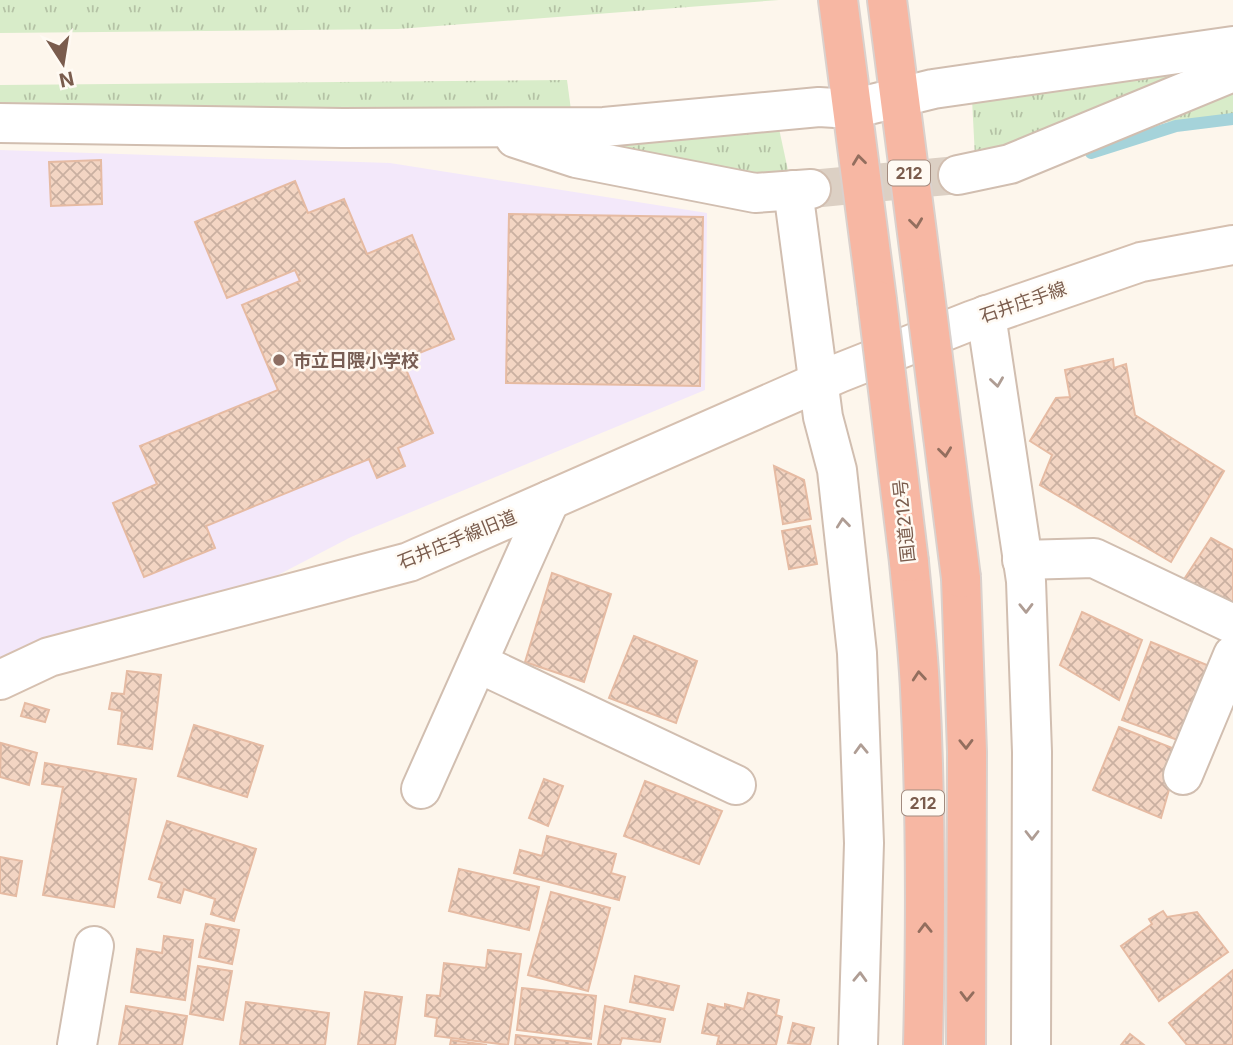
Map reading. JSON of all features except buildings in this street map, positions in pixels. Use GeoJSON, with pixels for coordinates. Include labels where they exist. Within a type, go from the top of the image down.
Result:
{"type":"FeatureCollection","features":[{"type":"Feature","properties":{"kind":"highway","name":"国道212号"},"geometry":{"type":"LineString","coordinates":[[838,0],[909,562],[920,688],[925,939],[923,1045]]}},
{"type":"Feature","properties":{"kind":"highway","name":"212"},"geometry":{"type":"LineString","coordinates":[[887,0],[961,578],[967,752],[966,1045]]}},
{"type":"Feature","properties":{"kind":"street"},"geometry":{"type":"LineString","coordinates":[[0,123],[343,128],[604,127],[818,107],[850,90],[900,97],[933,89],[1233,46]]}},
{"type":"Feature","properties":{"kind":"street"},"geometry":{"type":"LineString","coordinates":[[958,175],[1010,164],[1233,72]]}},
{"type":"Feature","properties":{"kind":"street"},"geometry":{"type":"LineString","coordinates":[[483,127],[576,158],[755,194],[802,190],[823,417],[837,470],[857,653],[864,843],[858,1045]]}},
{"type":"Feature","properties":{"kind":"street","name":"石井庄手線"},"geometry":{"type":"LineString","coordinates":[[820,382],[986,315],[1141,262],[1233,245]]}},
{"type":"Feature","properties":{"kind":"street"},"geometry":{"type":"LineString","coordinates":[[986,315],[1026,581],[1032,752],[1031,1045]]}},
{"type":"Feature","properties":{"kind":"street","name":"石井庄手線旧道"},"geometry":{"type":"LineString","coordinates":[[0,680],[49,657],[409,562],[820,382]]}},
{"type":"Feature","properties":{"kind":"street"},"geometry":{"type":"LineString","coordinates":[[421,789],[550,500]]}},
{"type":"Feature","properties":{"kind":"street"},"geometry":{"type":"LineString","coordinates":[[1022,560],[1094,558],[1233,624]]}},
{"type":"Feature","properties":{"kind":"street"},"geometry":{"type":"LineString","coordinates":[[1183,775],[1233,654]]}},
{"type":"Feature","properties":{"kind":"street"},"geometry":{"type":"LineString","coordinates":[[478,663],[736,785]]}},
{"type":"Feature","properties":{"kind":"street"},"geometry":{"type":"LineString","coordinates":[[77,1045],[93,946]]}},
{"type":"Feature","properties":{"kind":"shaded area"},"geometry":{"type":"Polygon","coordinates":[[[0,150],[390,163],[707,213],[705,390],[351,537],[255,587],[0,671],[0,150]]]}},
{"type":"Feature","properties":{"kind":"green space"},"geometry":{"type":"Polygon","coordinates":[[[0,0],[779,0],[398,29],[0,33],[0,0]]]}},
{"type":"Feature","properties":{"kind":"green space"},"geometry":{"type":"Polygon","coordinates":[[[1233,61],[975,157],[972,99],[1233,61]]]}},
{"type":"Feature","properties":{"kind":"green space"},"geometry":{"type":"Polygon","coordinates":[[[567,80],[571,110],[0,113],[0,85],[567,80]]]}},
{"type":"Feature","properties":{"kind":"green space"},"geometry":{"type":"Polygon","coordinates":[[[1233,90],[1233,114],[1160,123],[1169,116],[1233,90]]]}},
{"type":"Feature","properties":{"kind":"green space"},"geometry":{"type":"Polygon","coordinates":[[[778,124],[789,175],[757,181],[573,137],[778,124]]]}},
{"type":"Feature","properties":{"kind":"waterway"},"geometry":{"type":"LineString","coordinates":[[1091,153],[1176,126],[1233,119]]}},
{"type":"Feature","properties":{"kind":"tunnel"},"geometry":{"type":"LineString","coordinates":[[811,189],[958,175]]}},
{"type":"Feature","properties":{"kind":"place","name":"市立日隈小学校"},"geometry":{"type":"Point","coordinates":[279,360]}}]}
